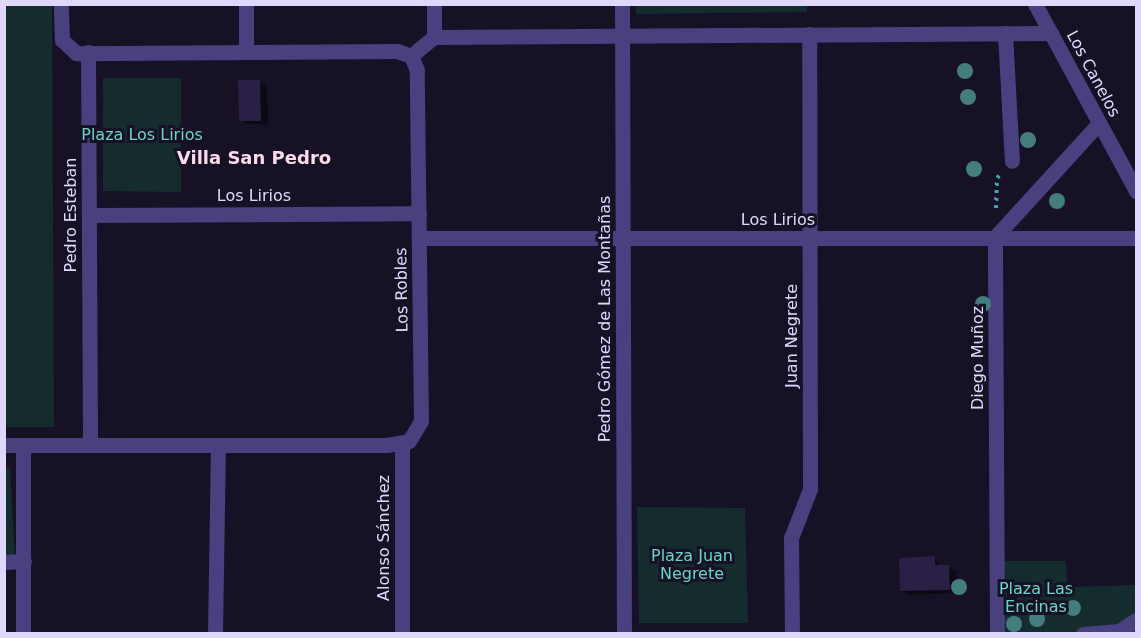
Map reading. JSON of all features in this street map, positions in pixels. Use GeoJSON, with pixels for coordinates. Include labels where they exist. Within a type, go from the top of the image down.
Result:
{"type":"FeatureCollection","features":[{"type":"Feature","properties":{"kind":"street"},"geometry":{"type":"LineString","coordinates":[[61,4],[62,40],[70,50],[88,52],[397,51],[411,56],[434,37],[1051,33]]}},
{"type":"Feature","properties":{"kind":"street"},"geometry":{"type":"LineString","coordinates":[[246,4],[246,51]]}},
{"type":"Feature","properties":{"kind":"street"},"geometry":{"type":"LineString","coordinates":[[434,4],[434,37]]}},
{"type":"Feature","properties":{"kind":"street","name":"Pedro Gómez de Las Montañas"},"geometry":{"type":"LineString","coordinates":[[622,4],[624,633]]}},
{"type":"Feature","properties":{"kind":"street","name":"Los Canelos"},"geometry":{"type":"LineString","coordinates":[[1035,4],[1137,191]]}},
{"type":"Feature","properties":{"kind":"street"},"geometry":{"type":"LineString","coordinates":[[1005,33],[1012,161]]}},
{"type":"Feature","properties":{"kind":"street","name":"Juan Negrete"},"geometry":{"type":"LineString","coordinates":[[792,633],[791,538],[810,489],[809,34]]}},
{"type":"Feature","properties":{"kind":"street","name":"Pedro Esteban"},"geometry":{"type":"LineString","coordinates":[[88,52],[90,445]]}},
{"type":"Feature","properties":{"kind":"street","name":"Los Robles"},"geometry":{"type":"LineString","coordinates":[[402,443],[415,436],[421,421],[417,70],[411,56]]}},
{"type":"Feature","properties":{"kind":"street"},"geometry":{"type":"LineString","coordinates":[[995,237],[1099,123]]}},
{"type":"Feature","properties":{"kind":"street","name":"Los Lirios"},"geometry":{"type":"LineString","coordinates":[[89,215],[419,213]]}},
{"type":"Feature","properties":{"kind":"street","name":"Diego Muñoz"},"geometry":{"type":"LineString","coordinates":[[995,237],[997,633]]}},
{"type":"Feature","properties":{"kind":"street","name":"Los Lirios"},"geometry":{"type":"LineString","coordinates":[[419,238],[1137,238]]}},
{"type":"Feature","properties":{"kind":"street"},"geometry":{"type":"LineString","coordinates":[[4,445],[402,443]]}},
{"type":"Feature","properties":{"kind":"street","name":"Alonso Sánchez"},"geometry":{"type":"LineString","coordinates":[[402,443],[402,633]]}},
{"type":"Feature","properties":{"kind":"street"},"geometry":{"type":"LineString","coordinates":[[23,445],[23,633]]}},
{"type":"Feature","properties":{"kind":"street"},"geometry":{"type":"LineString","coordinates":[[215,633],[218,445]]}},
{"type":"Feature","properties":{"kind":"street"},"geometry":{"type":"LineString","coordinates":[[4,562],[24,561]]}},
{"type":"Feature","properties":{"kind":"street"},"geometry":{"type":"LineString","coordinates":[[1083,633],[1119,631],[1137,620]]}},
{"type":"Feature","properties":{"kind":"path"},"geometry":{"type":"LineString","coordinates":[[995,237],[997,178],[1012,161]]}},
{"type":"Feature","properties":{"kind":"green space"},"geometry":{"type":"Polygon","coordinates":[[[807,4],[807,12],[636,14],[636,5],[807,4]]]}},
{"type":"Feature","properties":{"kind":"green space"},"geometry":{"type":"Polygon","coordinates":[[[4,5],[52,5],[54,427],[5,427],[4,5]]]}},
{"type":"Feature","properties":{"kind":"green space","name":"Plaza Los Lirios"},"geometry":{"type":"Polygon","coordinates":[[[103,78],[181,78],[181,192],[103,191],[103,78]]]}},
{"type":"Feature","properties":{"kind":"green space"},"geometry":{"type":"Polygon","coordinates":[[[5,468],[10,468],[15,559],[5,559],[5,468]]]}},
{"type":"Feature","properties":{"kind":"green space","name":"Plaza Juan Negrete"},"geometry":{"type":"Polygon","coordinates":[[[637,507],[745,508],[748,623],[639,623],[637,507]]]}},
{"type":"Feature","properties":{"kind":"green space","name":"Plaza Las Encinas"},"geometry":{"type":"Polygon","coordinates":[[[1001,561],[1066,561],[1067,587],[1136,585],[1136,633],[1002,633],[1001,561]]]}},
{"type":"Feature","properties":{"kind":"building"},"geometry":{"type":"Polygon","coordinates":[[[238,80],[260,80],[261,121],[239,121],[238,80]]]}},
{"type":"Feature","properties":{"kind":"building"},"geometry":{"type":"Polygon","coordinates":[[[935,556],[935,565],[949,565],[950,590],[900,591],[899,558],[935,556]]]}},
{"type":"Feature","properties":{"kind":"district","name":"Villa San Pedro"},"geometry":{"type":"Point","coordinates":[254,158]}}]}
